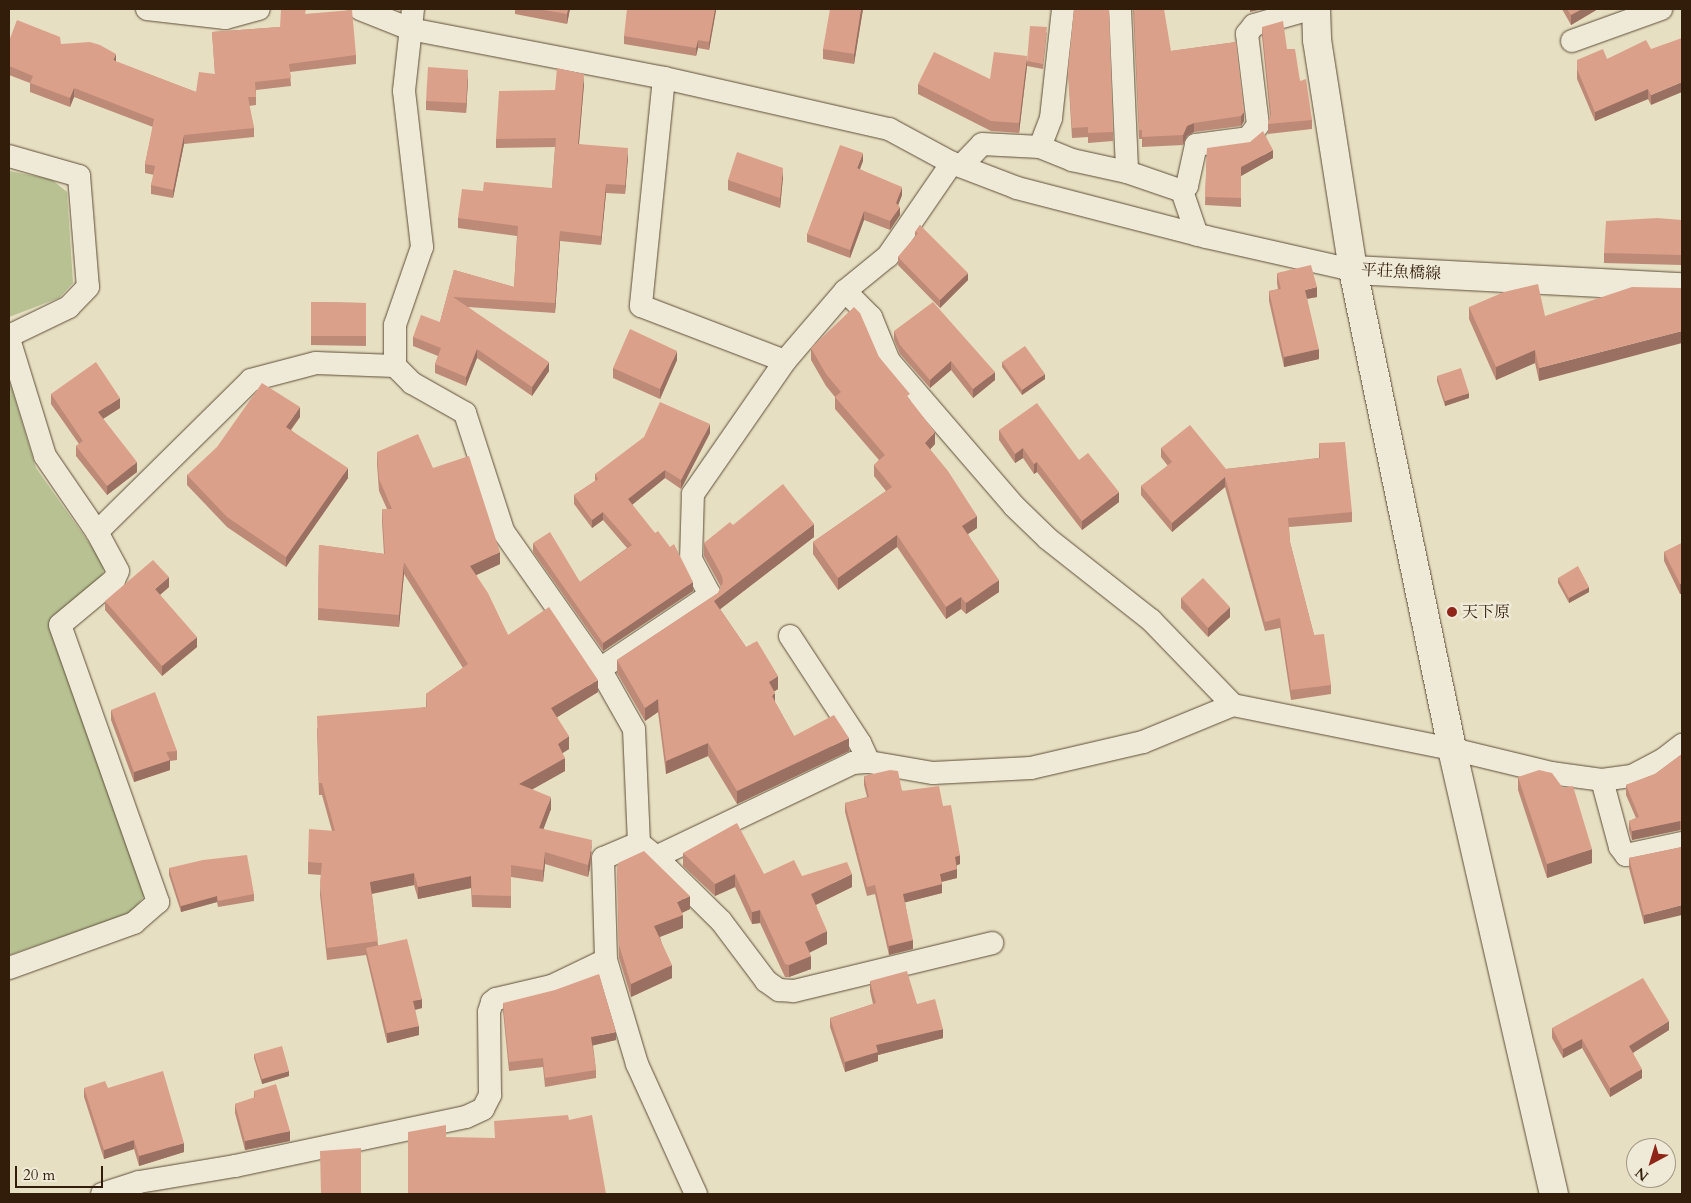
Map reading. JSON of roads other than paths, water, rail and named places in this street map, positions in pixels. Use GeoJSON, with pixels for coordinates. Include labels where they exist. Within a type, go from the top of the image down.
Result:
{"type":"FeatureCollection","features":[{"type":"Feature","properties":{"kind":"street"},"geometry":{"type":"LineString","coordinates":[[147,9],[225,18],[259,9]]}},
{"type":"Feature","properties":{"kind":"street"},"geometry":{"type":"LineString","coordinates":[[360,9],[412,19],[889,129],[957,165],[1017,188],[1197,235],[1353,270],[1452,748],[1554,1194]]}},
{"type":"Feature","properties":{"kind":"street"},"geometry":{"type":"LineString","coordinates":[[1040,147],[1052,118],[1063,9]]}},
{"type":"Feature","properties":{"kind":"street"},"geometry":{"type":"LineString","coordinates":[[1120,9],[1126,172]]}},
{"type":"Feature","properties":{"kind":"street"},"geometry":{"type":"LineString","coordinates":[[1182,191],[1187,186],[1196,145],[1248,138],[1258,125],[1247,34],[1250,28],[1310,9]]}},
{"type":"Feature","properties":{"kind":"street","name":"平荘魚橋線"},"geometry":{"type":"LineString","coordinates":[[1316,9],[1317,40],[1353,270],[1682,287]]}},
{"type":"Feature","properties":{"kind":"street"},"geometry":{"type":"LineString","coordinates":[[1572,41],[1660,9]]}},
{"type":"Feature","properties":{"kind":"street"},"geometry":{"type":"LineString","coordinates":[[412,19],[404,91],[422,247],[395,325],[395,366],[412,384],[465,413],[503,530],[600,669],[634,729],[648,850],[721,921],[766,981],[779,990],[794,991],[992,943]]}},
{"type":"Feature","properties":{"kind":"street"},"geometry":{"type":"LineString","coordinates":[[664,78],[641,306],[785,361]]}},
{"type":"Feature","properties":{"kind":"street"},"geometry":{"type":"LineString","coordinates":[[600,669],[710,595],[691,560],[693,494],[785,361],[845,291],[888,256],[957,165],[982,144],[1040,147],[1072,160],[1126,172],[1182,191]]}},
{"type":"Feature","properties":{"kind":"street"},"geometry":{"type":"LineString","coordinates":[[9,156],[78,176],[88,287],[70,306],[9,338],[45,456],[97,532],[118,571],[114,580],[60,625],[158,902],[134,923],[9,968]]}},
{"type":"Feature","properties":{"kind":"street"},"geometry":{"type":"LineString","coordinates":[[1182,191],[1197,235]]}},
{"type":"Feature","properties":{"kind":"street"},"geometry":{"type":"LineString","coordinates":[[845,291],[871,317],[889,361],[1014,506],[1048,539],[1151,620],[1233,705]]}},
{"type":"Feature","properties":{"kind":"street"},"geometry":{"type":"LineString","coordinates":[[97,532],[251,380],[316,363],[395,366]]}},
{"type":"Feature","properties":{"kind":"street"},"geometry":{"type":"LineString","coordinates":[[790,636],[860,743],[869,762]]}},
{"type":"Feature","properties":{"kind":"street"},"geometry":{"type":"LineString","coordinates":[[696,1194],[637,1064],[606,960],[603,858],[648,850],[854,763],[869,762],[933,773],[1031,768],[1143,742],[1233,705],[1452,748],[1551,773],[1602,780],[1632,776],[1664,759],[1682,745]]}},
{"type":"Feature","properties":{"kind":"street"},"geometry":{"type":"LineString","coordinates":[[1602,780],[1620,848],[1626,855],[1682,843]]}},
{"type":"Feature","properties":{"kind":"street"},"geometry":{"type":"LineString","coordinates":[[102,1194],[139,1182],[235,1166],[466,1118],[483,1109],[490,1095],[489,1012],[492,1002],[552,986],[606,960]]}},
{"type":"Feature","properties":{"kind":"place","name":"天下原"},"geometry":{"type":"Point","coordinates":[1452,612]}}]}
